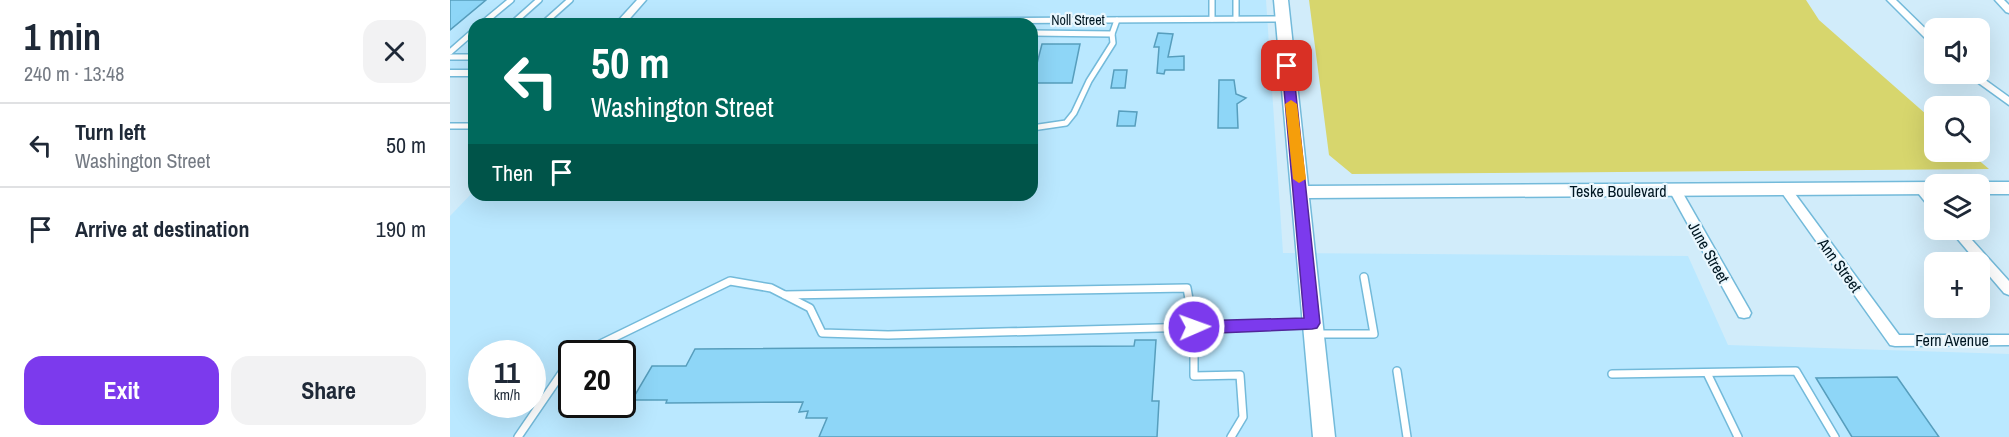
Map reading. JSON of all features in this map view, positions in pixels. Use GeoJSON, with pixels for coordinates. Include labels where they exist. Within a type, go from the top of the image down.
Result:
{"type":"FeatureCollection","features":[{"type":"Feature","properties":{"kind":"street"},"geometry":{"type":"LineString","coordinates":[[626,18],[642,0]]}},
{"type":"Feature","properties":{"kind":"street"},"geometry":{"type":"LineString","coordinates":[[1281,0],[1324,437]]}},
{"type":"Feature","properties":{"kind":"street"},"geometry":{"type":"LineString","coordinates":[[1891,0],[1924,32]]}},
{"type":"Feature","properties":{"kind":"street"},"geometry":{"type":"LineString","coordinates":[[1999,0],[2009,10]]}},
{"type":"Feature","properties":{"kind":"street"},"geometry":{"type":"LineString","coordinates":[[450,73],[468,73]]}},
{"type":"Feature","properties":{"kind":"street"},"geometry":{"type":"LineString","coordinates":[[1985,84],[2009,102]]}},
{"type":"Feature","properties":{"kind":"street","name":"Teske Boulevard"},"geometry":{"type":"LineString","coordinates":[[1301,192],[1924,188]]}},
{"type":"Feature","properties":{"kind":"street"},"geometry":{"type":"LineString","coordinates":[[1990,188],[2009,188]]}},
{"type":"Feature","properties":{"kind":"street","name":"June Street"},"geometry":{"type":"LineString","coordinates":[[1675,190],[1744,313]]}},
{"type":"Feature","properties":{"kind":"street","name":"Ann Street"},"geometry":{"type":"LineString","coordinates":[[1786,190],[1895,341]]}},
{"type":"Feature","properties":{"kind":"street"},"geometry":{"type":"LineString","coordinates":[[1965,240],[2009,290]]}},
{"type":"Feature","properties":{"kind":"street","name":"Fern Avenue"},"geometry":{"type":"LineString","coordinates":[[1895,341],[2009,340]]}},
{"type":"Feature","properties":{"kind":"lane"},"geometry":{"type":"LineString","coordinates":[[489,18],[511,0]]}},
{"type":"Feature","properties":{"kind":"lane"},"geometry":{"type":"LineString","coordinates":[[519,18],[539,0]]}},
{"type":"Feature","properties":{"kind":"lane"},"geometry":{"type":"LineString","coordinates":[[550,18],[570,0]]}},
{"type":"Feature","properties":{"kind":"lane"},"geometry":{"type":"LineString","coordinates":[[1212,0],[1212,19]]}},
{"type":"Feature","properties":{"kind":"lane"},"geometry":{"type":"LineString","coordinates":[[1236,0],[1236,19]]}},
{"type":"Feature","properties":{"kind":"lane","name":"Noll Street"},"geometry":{"type":"LineString","coordinates":[[1038,21],[1283,19]]}},
{"type":"Feature","properties":{"kind":"lane"},"geometry":{"type":"LineString","coordinates":[[1038,128],[1051,128],[1066,123],[1074,113],[1089,81],[1113,43],[1112,34],[1117,20]]}},
{"type":"Feature","properties":{"kind":"lane"},"geometry":{"type":"LineString","coordinates":[[1038,33],[1112,34]]}},
{"type":"Feature","properties":{"kind":"lane"},"geometry":{"type":"LineString","coordinates":[[450,52],[468,36]]}},
{"type":"Feature","properties":{"kind":"lane"},"geometry":{"type":"LineString","coordinates":[[450,57],[468,57]]}},
{"type":"Feature","properties":{"kind":"lane"},"geometry":{"type":"LineString","coordinates":[[450,126],[468,126]]}},
{"type":"Feature","properties":{"kind":"lane"},"geometry":{"type":"LineString","coordinates":[[609,340],[730,281],[771,288],[810,308],[822,333],[888,335],[1194,327],[1313,329],[1374,334],[1364,277]]}},
{"type":"Feature","properties":{"kind":"lane"},"geometry":{"type":"LineString","coordinates":[[784,295],[1187,288],[1194,327],[1194,376],[1240,375],[1243,417],[1231,437]]}},
{"type":"Feature","properties":{"kind":"lane"},"geometry":{"type":"LineString","coordinates":[[1397,371],[1407,437]]}},
{"type":"Feature","properties":{"kind":"lane"},"geometry":{"type":"LineString","coordinates":[[1612,374],[1796,371],[1835,437]]}},
{"type":"Feature","properties":{"kind":"lane"},"geometry":{"type":"LineString","coordinates":[[1707,373],[1738,437]]}},
{"type":"Feature","properties":{"kind":"lane"},"geometry":{"type":"LineString","coordinates":[[518,437],[558,378]]}},
{"type":"Feature","properties":{"kind":"shaded area"},"geometry":{"type":"Polygon","coordinates":[[[450,0],[1266,0],[1283,253],[1688,256],[1728,345],[2009,354],[2009,437],[450,437],[450,216],[468,197],[468,201],[1038,201],[1038,18],[468,18],[468,71],[450,70],[450,0]]]}},
{"type":"Feature","properties":{"kind":"shaded area"},"geometry":{"type":"Polygon","coordinates":[[[1309,0],[1806,0],[1819,20],[1924,112],[1924,162],[1981,162],[1989,169],[1352,174],[1329,155],[1309,0]]]}},
{"type":"Feature","properties":{"kind":"building"},"geometry":{"type":"Polygon","coordinates":[[[450,0],[486,0],[450,30],[450,0]]]}},
{"type":"Feature","properties":{"kind":"building"},"geometry":{"type":"Polygon","coordinates":[[[1158,33],[1173,34],[1168,57],[1184,56],[1184,70],[1165,70],[1164,74],[1157,73],[1159,47],[1154,47],[1158,33]]]}},
{"type":"Feature","properties":{"kind":"building"},"geometry":{"type":"Polygon","coordinates":[[[1042,44],[1080,44],[1072,83],[1038,83],[1038,60],[1042,44]]]}},
{"type":"Feature","properties":{"kind":"building"},"geometry":{"type":"Polygon","coordinates":[[[1114,70],[1127,70],[1125,88],[1111,88],[1114,70]]]}},
{"type":"Feature","properties":{"kind":"building"},"geometry":{"type":"Polygon","coordinates":[[[1219,80],[1234,80],[1236,94],[1246,98],[1237,104],[1238,128],[1218,128],[1219,80]]]}},
{"type":"Feature","properties":{"kind":"building"},"geometry":{"type":"Polygon","coordinates":[[[1119,111],[1137,112],[1135,126],[1117,126],[1119,111]]]}},
{"type":"Feature","properties":{"kind":"building"},"geometry":{"type":"Polygon","coordinates":[[[1135,340],[1156,340],[1152,401],[1159,401],[1157,437],[819,437],[827,418],[806,418],[808,411],[799,412],[803,402],[666,403],[667,400],[636,400],[636,393],[652,366],[686,366],[695,349],[1134,346],[1135,340]]]}},
{"type":"Feature","properties":{"kind":"building"},"geometry":{"type":"Polygon","coordinates":[[[1897,377],[1939,437],[1852,437],[1816,378],[1897,377]]]}},
{"type":"Feature","properties":{"kind":"slow traffic"},"geometry":{"type":"LineString","coordinates":[[1291,104],[1299,179]]}},
{"type":"Feature","properties":{"kind":"route"},"geometry":{"type":"LineString","coordinates":[[1194,327],[1312,323],[1287,66]]}}]}
